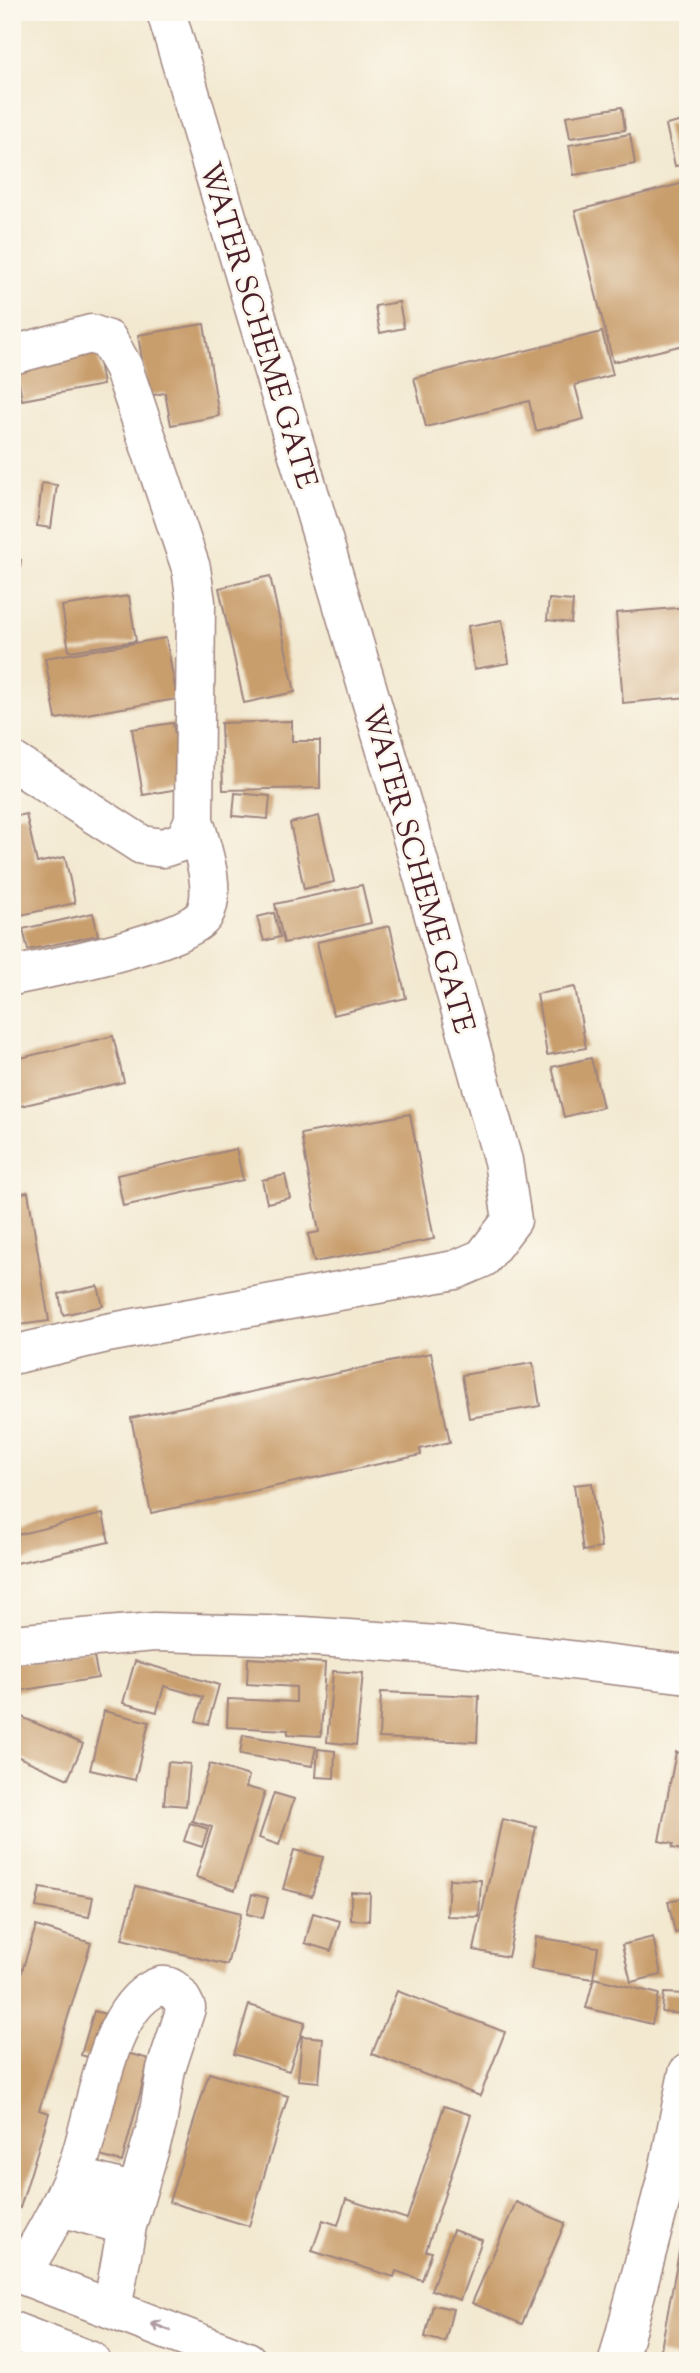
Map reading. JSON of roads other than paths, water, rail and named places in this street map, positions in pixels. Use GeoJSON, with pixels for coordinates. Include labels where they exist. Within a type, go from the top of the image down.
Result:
{"type":"FeatureCollection","features":[{"type":"Feature","properties":{"kind":"street","name":"WATER SCHEME GATE"},"geometry":{"type":"LineString","coordinates":[[12,1355],[107,1333],[454,1269],[483,1258],[512,1220],[503,1161],[412,841],[166,12]]}},
{"type":"Feature","properties":{"kind":"street"},"geometry":{"type":"LineString","coordinates":[[12,355],[91,334],[108,340],[122,367],[191,568],[196,602],[194,821],[207,868],[209,894],[204,915],[190,928],[171,936],[12,976]]}},
{"type":"Feature","properties":{"kind":"street"},"geometry":{"type":"LineString","coordinates":[[12,761],[142,845],[163,848],[184,841],[194,821]]}},
{"type":"Feature","properties":{"kind":"street"},"geometry":{"type":"LineString","coordinates":[[12,1644],[155,1632],[303,1636],[453,1646],[688,1674]]}},
{"type":"Feature","properties":{"kind":"street"},"geometry":{"type":"LineString","coordinates":[[112,2309],[132,2210],[157,2124],[166,2069],[186,2008],[180,1994],[173,1988],[161,1985],[142,1994],[126,2015],[97,2088],[67,2191],[17,2272],[112,2309],[247,2361]]}},
{"type":"Feature","properties":{"kind":"street"},"geometry":{"type":"LineString","coordinates":[[117,2036],[171,2054]]}},
{"type":"Feature","properties":{"kind":"street"},"geometry":{"type":"LineString","coordinates":[[618,2361],[667,2176],[688,2073]]}},
{"type":"Feature","properties":{"kind":"street"},"geometry":{"type":"LineString","coordinates":[[67,2191],[132,2210]]}},
{"type":"Feature","properties":{"kind":"street"},"geometry":{"type":"LineString","coordinates":[[12,2331],[91,2361]]}}]}
